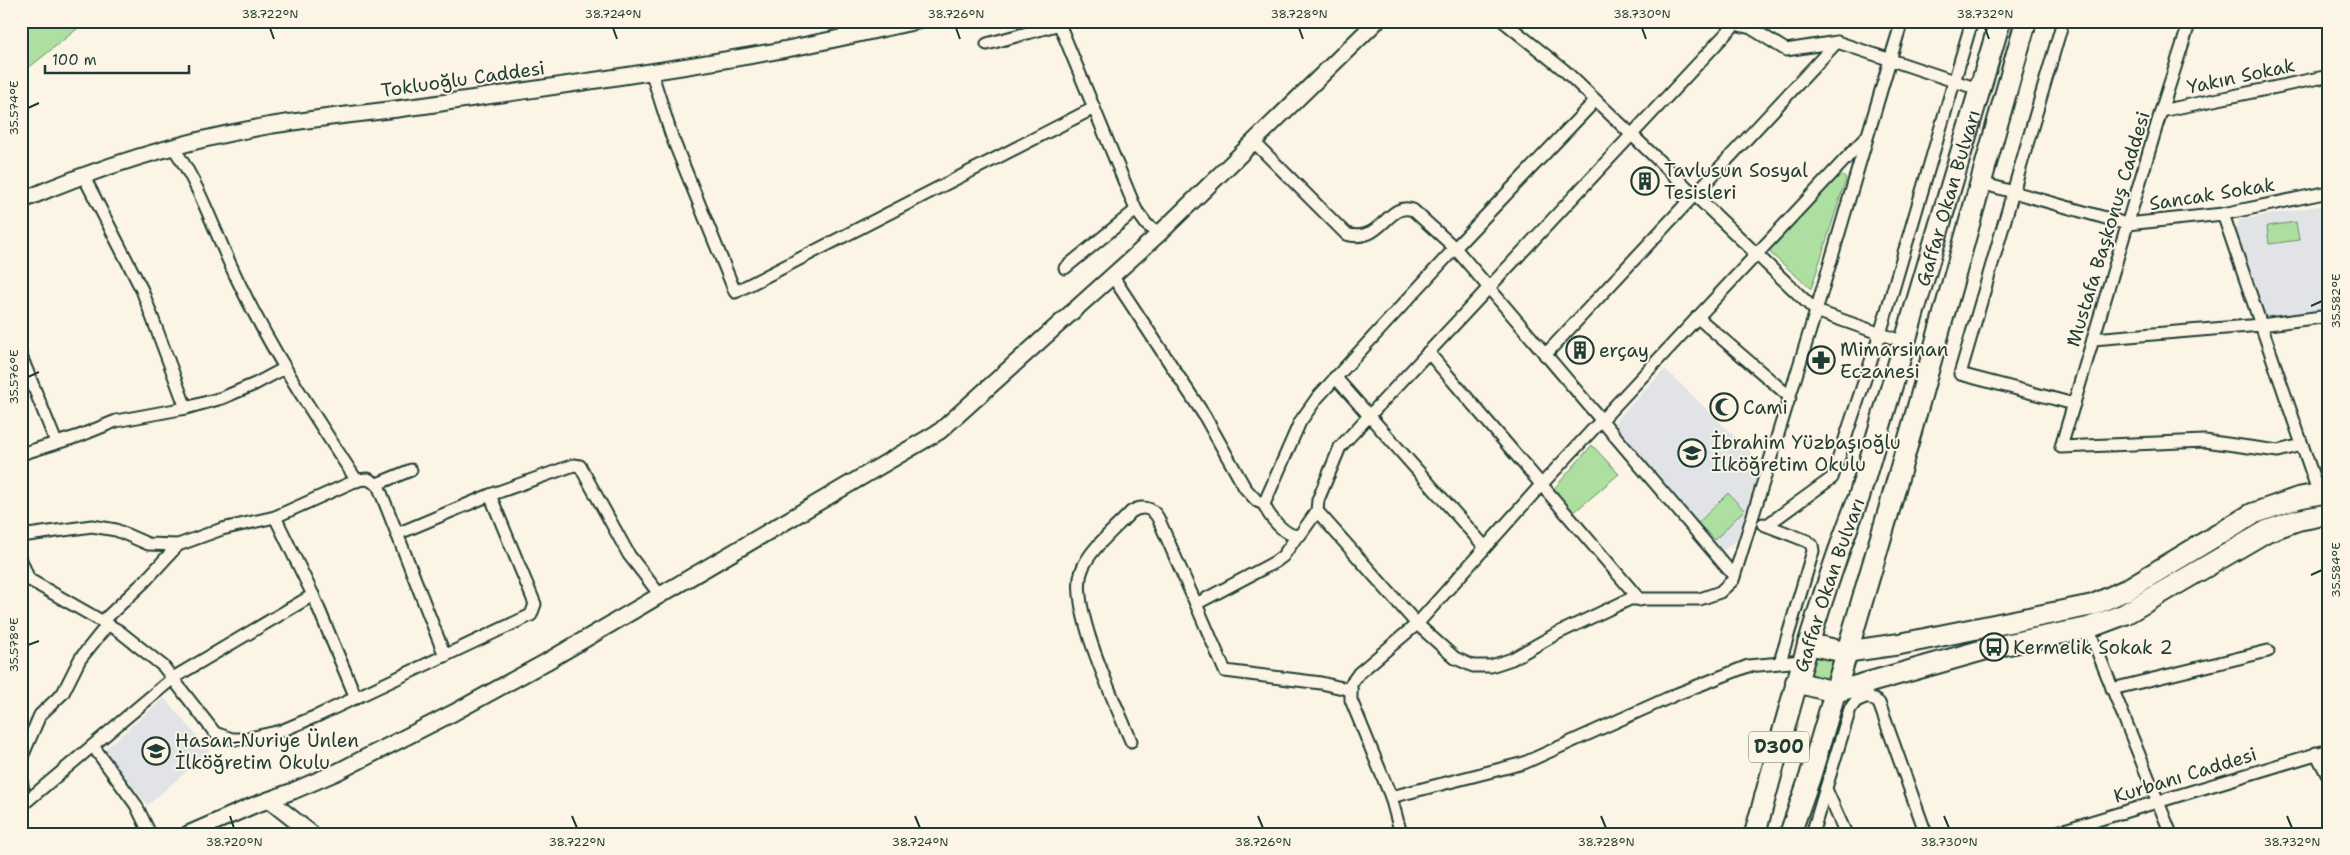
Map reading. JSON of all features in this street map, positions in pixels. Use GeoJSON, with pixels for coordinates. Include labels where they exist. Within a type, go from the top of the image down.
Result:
{"type":"FeatureCollection","features":[{"type":"Feature","properties":{"kind":"highway","name":"Gaffar Okan Bulvarı"},"geometry":{"type":"LineString","coordinates":[[1755,834],[1805,652],[1840,545],[1859,497],[2000,21]]}},
{"type":"Feature","properties":{"kind":"highway","name":"Gaffar Okan Bulvarı"},"geometry":{"type":"LineString","coordinates":[[1790,834],[1810,777],[1889,510],[2026,21]]}},
{"type":"Feature","properties":{"kind":"highway"},"geometry":{"type":"LineString","coordinates":[[1805,652],[1846,652],[1900,644],[2093,605],[2126,590],[2252,514],[2283,503],[2324,493]]}},
{"type":"Feature","properties":{"kind":"highway"},"geometry":{"type":"LineString","coordinates":[[1796,682],[1835,692],[1994,647],[2088,628],[2125,614],[2267,531],[2298,520],[2329,514]]}},
{"type":"Feature","properties":{"kind":"street","name":"Tokluoğlu Caddesi"},"geometry":{"type":"LineString","coordinates":[[21,201],[83,175],[173,147],[223,135],[297,121],[386,112],[781,50],[918,21]]}},
{"type":"Feature","properties":{"kind":"street"},"geometry":{"type":"LineString","coordinates":[[188,834],[337,772],[437,721],[546,662],[940,432],[1160,233],[1377,21]]}},
{"type":"Feature","properties":{"kind":"street"},"geometry":{"type":"LineString","coordinates":[[1503,21],[1564,70],[1594,102],[1816,311],[1904,342]]}},
{"type":"Feature","properties":{"kind":"street"},"geometry":{"type":"LineString","coordinates":[[1317,511],[1417,624],[1455,658],[1467,664],[1486,666],[1512,659],[1556,634],[1630,599],[1684,601],[1707,598],[1725,588],[1734,576],[1790,397],[1902,21]]}},
{"type":"Feature","properties":{"kind":"street"},"geometry":{"type":"LineString","coordinates":[[1767,525],[1832,478],[1880,334],[1972,21]]}},
{"type":"Feature","properties":{"kind":"street"},"geometry":{"type":"LineString","coordinates":[[2063,21],[1960,374],[2074,404]]}},
{"type":"Feature","properties":{"kind":"street","name":"Mustafa Başkonuş Caddesi"},"geometry":{"type":"LineString","coordinates":[[2190,21],[2161,111],[2061,447],[2205,441],[2278,451],[2302,445]]}},
{"type":"Feature","properties":{"kind":"street"},"geometry":{"type":"LineString","coordinates":[[987,44],[1059,23],[1136,210],[1147,225],[1160,233]]}},
{"type":"Feature","properties":{"kind":"street"},"geometry":{"type":"LineString","coordinates":[[1196,604],[1276,562],[1283,556],[1317,511],[1318,500],[1340,447],[1487,287],[1735,24],[1751,28],[1786,50],[1837,42],[1980,90]]}},
{"type":"Feature","properties":{"kind":"street"},"geometry":{"type":"LineString","coordinates":[[1545,355],[1837,42]]}},
{"type":"Feature","properties":{"kind":"street"},"geometry":{"type":"LineString","coordinates":[[651,71],[672,137],[735,292],[1094,108]]}},
{"type":"Feature","properties":{"kind":"street","name":"Yakın Sokak"},"geometry":{"type":"LineString","coordinates":[[2161,111],[2329,76]]}},
{"type":"Feature","properties":{"kind":"street"},"geometry":{"type":"LineString","coordinates":[[1264,504],[1300,422],[1335,377],[1594,102]]}},
{"type":"Feature","properties":{"kind":"street"},"geometry":{"type":"LineString","coordinates":[[1401,834],[1390,797],[1351,700],[1351,684],[1358,673],[1417,624],[1541,485],[1868,135]]}},
{"type":"Feature","properties":{"kind":"street"},"geometry":{"type":"LineString","coordinates":[[1254,142],[1346,234],[1361,236],[1372,233],[1395,212],[1407,208],[1413,210],[1455,248],[1734,576]]}},
{"type":"Feature","properties":{"kind":"street"},"geometry":{"type":"LineString","coordinates":[[173,147],[197,186],[242,289],[285,368],[356,481]]}},
{"type":"Feature","properties":{"kind":"street"},"geometry":{"type":"LineString","coordinates":[[83,175],[142,290],[186,408]]}},
{"type":"Feature","properties":{"kind":"street","name":"Sancak Sokak"},"geometry":{"type":"LineString","coordinates":[[1980,183],[2013,194],[2127,224],[2223,214],[2329,192]]}},
{"type":"Feature","properties":{"kind":"street"},"geometry":{"type":"LineString","coordinates":[[1065,268],[1136,210]]}},
{"type":"Feature","properties":{"kind":"street"},"geometry":{"type":"LineString","coordinates":[[2223,214],[2302,445],[2324,493]]}},
{"type":"Feature","properties":{"kind":"street"},"geometry":{"type":"LineString","coordinates":[[1113,277],[1204,416],[1245,488],[1257,501],[1264,504],[1288,534],[1297,536]]}},
{"type":"Feature","properties":{"kind":"street"},"geometry":{"type":"LineString","coordinates":[[2093,339],[2262,325],[2329,316]]}},
{"type":"Feature","properties":{"kind":"street"},"geometry":{"type":"LineString","coordinates":[[1697,317],[1790,397]]}},
{"type":"Feature","properties":{"kind":"street"},"geometry":{"type":"LineString","coordinates":[[1428,352],[1640,600]]}},
{"type":"Feature","properties":{"kind":"street"},"geometry":{"type":"LineString","coordinates":[[21,356],[56,442]]}},
{"type":"Feature","properties":{"kind":"street"},"geometry":{"type":"LineString","coordinates":[[21,454],[132,417],[186,408],[240,391],[285,368]]}},
{"type":"Feature","properties":{"kind":"street"},"geometry":{"type":"LineString","coordinates":[[1335,377],[1485,547]]}},
{"type":"Feature","properties":{"kind":"street"},"geometry":{"type":"LineString","coordinates":[[397,534],[490,495],[574,465],[580,466],[629,555],[660,595]]}},
{"type":"Feature","properties":{"kind":"street"},"geometry":{"type":"LineString","coordinates":[[377,484],[411,470]]}},
{"type":"Feature","properties":{"kind":"street"},"geometry":{"type":"LineString","coordinates":[[21,536],[92,526],[116,530],[148,544],[178,545],[222,529],[275,517],[356,481],[368,479],[377,484],[445,656]]}},
{"type":"Feature","properties":{"kind":"street"},"geometry":{"type":"LineString","coordinates":[[21,560],[25,578],[119,631],[163,666],[215,733],[232,739],[245,739],[281,731],[356,698],[529,616],[534,611],[534,604],[490,495]]}},
{"type":"Feature","properties":{"kind":"street"},"geometry":{"type":"LineString","coordinates":[[1131,740],[1092,645],[1079,585],[1084,564],[1131,512],[1139,508],[1148,508],[1158,518],[1225,671],[1321,683],[1351,690]]}},
{"type":"Feature","properties":{"kind":"street"},"geometry":{"type":"LineString","coordinates":[[275,517],[313,595],[356,698]]}},
{"type":"Feature","properties":{"kind":"street"},"geometry":{"type":"LineString","coordinates":[[1751,520],[1807,541],[1812,545],[1813,551],[1780,662]]}},
{"type":"Feature","properties":{"kind":"street"},"geometry":{"type":"LineString","coordinates":[[21,758],[40,715],[63,693],[80,660],[105,623],[178,545]]}},
{"type":"Feature","properties":{"kind":"street"},"geometry":{"type":"LineString","coordinates":[[23,804],[173,678],[313,595]]}},
{"type":"Feature","properties":{"kind":"street"},"geometry":{"type":"LineString","coordinates":[[2088,628],[2171,834]]}},
{"type":"Feature","properties":{"kind":"street"},"geometry":{"type":"LineString","coordinates":[[2112,690],[2268,651]]}},
{"type":"Feature","properties":{"kind":"street"},"geometry":{"type":"LineString","coordinates":[[1390,797],[1524,763],[1677,694],[1748,666],[1780,662],[1805,652]]}},
{"type":"Feature","properties":{"kind":"street"},"geometry":{"type":"LineString","coordinates":[[1812,834],[1850,709],[1862,697],[1868,696],[1874,698],[1879,703],[1926,834]]}},
{"type":"Feature","properties":{"kind":"street"},"geometry":{"type":"LineString","coordinates":[[93,746],[141,812],[150,834]]}},
{"type":"Feature","properties":{"kind":"street","name":"Kurbanı Caddesi"},"geometry":{"type":"LineString","coordinates":[[2051,834],[2069,831],[2329,750]]}},
{"type":"Feature","properties":{"kind":"street"},"geometry":{"type":"LineString","coordinates":[[2316,753],[2329,778]]}},
{"type":"Feature","properties":{"kind":"street"},"geometry":{"type":"LineString","coordinates":[[21,779],[23,804]]}},
{"type":"Feature","properties":{"kind":"street"},"geometry":{"type":"LineString","coordinates":[[1826,789],[1846,834]]}},
{"type":"Feature","properties":{"kind":"street"},"geometry":{"type":"LineString","coordinates":[[269,800],[312,834]]}},
{"type":"Feature","properties":{"kind":"shaded area"},"geometry":{"type":"Polygon","coordinates":[[[2329,204],[2329,310],[2263,318],[2236,229],[2239,220],[2329,204]]]}},
{"type":"Feature","properties":{"kind":"shaded area","name":"İbrahim Yüzbaşıoğlu İlköğretim Okulu"},"geometry":{"type":"Polygon","coordinates":[[[1665,369],[1761,462],[1737,540],[1719,554],[1610,427],[1665,369]]]}},
{"type":"Feature","properties":{"kind":"shaded area","name":"Hasan-Nuriye Ünlen İlköğretim Okulu"},"geometry":{"type":"Polygon","coordinates":[[[164,698],[210,751],[148,805],[102,752],[164,698]]]}},
{"type":"Feature","properties":{"kind":"green space"},"geometry":{"type":"Polygon","coordinates":[[[21,21],[87,21],[21,74],[21,21]]]}},
{"type":"Feature","properties":{"kind":"green space"},"geometry":{"type":"Polygon","coordinates":[[[1839,172],[1846,179],[1811,289],[1767,250],[1839,172]]]}},
{"type":"Feature","properties":{"kind":"green space"},"geometry":{"type":"Polygon","coordinates":[[[2296,222],[2299,240],[2269,244],[2267,226],[2296,222]]]}},
{"type":"Feature","properties":{"kind":"green space"},"geometry":{"type":"Polygon","coordinates":[[[1592,445],[1619,474],[1565,520],[1545,499],[1592,445]]]}},
{"type":"Feature","properties":{"kind":"green space"},"geometry":{"type":"Polygon","coordinates":[[[1728,493],[1744,510],[1715,540],[1698,523],[1728,493]]]}},
{"type":"Feature","properties":{"kind":"green space"},"geometry":{"type":"Polygon","coordinates":[[[1810,653],[1833,658],[1834,664],[1830,675],[1822,679],[1809,675],[1810,653]]]}},
{"type":"Feature","properties":{"kind":"place","name":"Tavlusun Sosyal Tesisleri"},"geometry":{"type":"Point","coordinates":[1645,181]}},
{"type":"Feature","properties":{"kind":"place","name":"erçay"},"geometry":{"type":"Point","coordinates":[1580,350]}},
{"type":"Feature","properties":{"kind":"place","name":"Mimarsinan Eczanesi"},"geometry":{"type":"Point","coordinates":[1821,360]}},
{"type":"Feature","properties":{"kind":"place","name":"Cami"},"geometry":{"type":"Point","coordinates":[1724,407]}},
{"type":"Feature","properties":{"kind":"place","name":"İbrahim Yüzbaşıoğlu İlköğretim Okulu"},"geometry":{"type":"Point","coordinates":[1692,453]}},
{"type":"Feature","properties":{"kind":"place","name":"Kermelik Sokak 2"},"geometry":{"type":"Point","coordinates":[1994,647]}},
{"type":"Feature","properties":{"kind":"place","name":"Hasan-Nuriye Ünlen İlköğretim Okulu"},"geometry":{"type":"Point","coordinates":[156,751]}}]}
